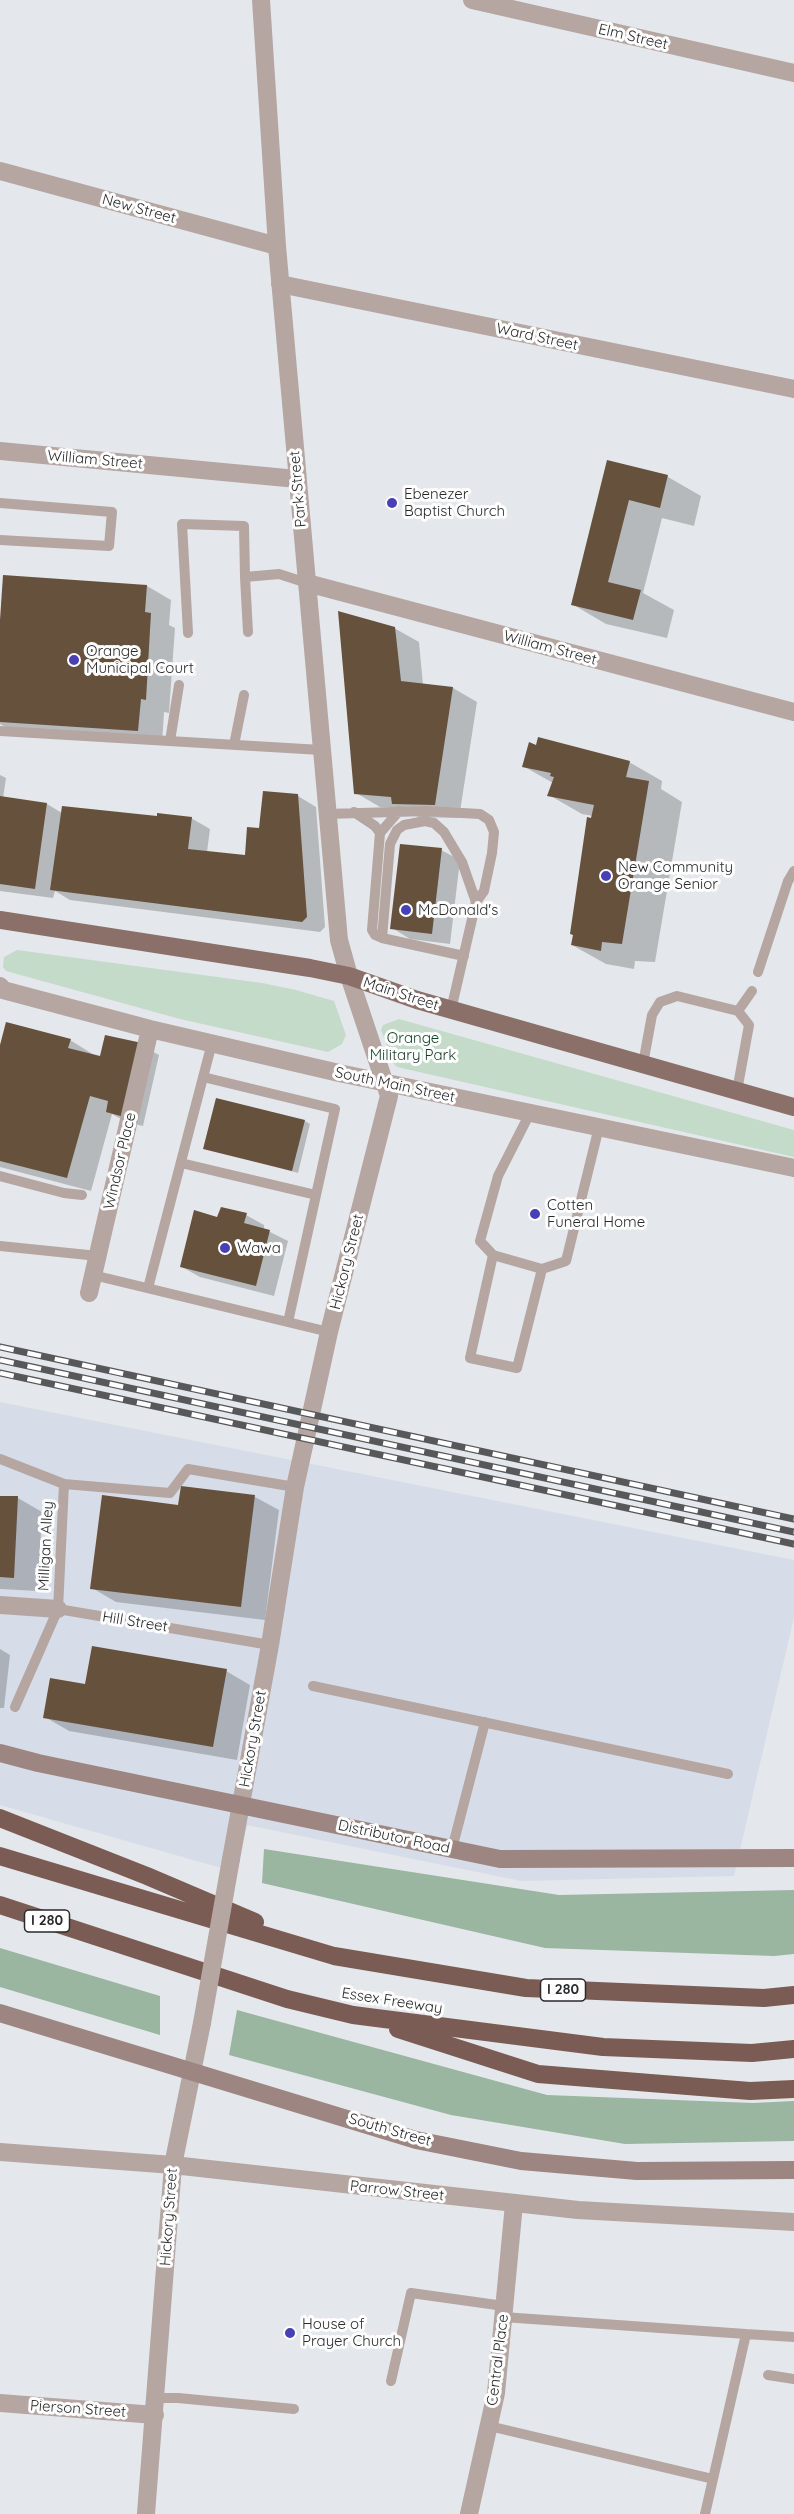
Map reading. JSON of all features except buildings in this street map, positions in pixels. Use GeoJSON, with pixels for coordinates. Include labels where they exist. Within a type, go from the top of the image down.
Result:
{"type":"FeatureCollection","features":[{"type":"Feature","properties":{"kind":"highway"},"geometry":{"type":"LineString","coordinates":[[0,1818],[147,1875],[334,1956]]}},
{"type":"Feature","properties":{"kind":"highway","name":"I 280"},"geometry":{"type":"LineString","coordinates":[[0,1856],[334,1956],[525,1988],[764,1998],[794,1995]]}},
{"type":"Feature","properties":{"kind":"highway","name":"Essex Freeway"},"geometry":{"type":"LineString","coordinates":[[0,1905],[288,1999],[353,2015],[603,2047],[752,2053],[794,2049]]}},
{"type":"Feature","properties":{"kind":"highway"},"geometry":{"type":"LineString","coordinates":[[353,2015],[538,2074],[750,2091],[794,2089]]}},
{"type":"Feature","properties":{"kind":"main road","name":"Main Street"},"geometry":{"type":"LineString","coordinates":[[0,920],[349,976],[451,1010],[794,1107]]}},
{"type":"Feature","properties":{"kind":"main road","name":"Distributor Road"},"geometry":{"type":"LineString","coordinates":[[0,1753],[38,1763],[500,1859],[794,1858]]}},
{"type":"Feature","properties":{"kind":"main road","name":"South Street"},"geometry":{"type":"LineString","coordinates":[[0,2013],[194,2070],[416,2140],[521,2161],[637,2172],[794,2170]]}},
{"type":"Feature","properties":{"kind":"street","name":"Park Street"},"geometry":{"type":"LineString","coordinates":[[261,0],[280,284],[321,750],[339,940],[349,976]]}},
{"type":"Feature","properties":{"kind":"street","name":"Elm Street"},"geometry":{"type":"LineString","coordinates":[[472,0],[794,73]]}},
{"type":"Feature","properties":{"kind":"street","name":"New Street"},"geometry":{"type":"LineString","coordinates":[[0,171],[277,246]]}},
{"type":"Feature","properties":{"kind":"street","name":"Ward Street"},"geometry":{"type":"LineString","coordinates":[[280,284],[794,389]]}},
{"type":"Feature","properties":{"kind":"street","name":"William Street"},"geometry":{"type":"LineString","coordinates":[[0,451],[297,479]]}},
{"type":"Feature","properties":{"kind":"street","name":"William Street"},"geometry":{"type":"LineString","coordinates":[[306,583],[794,711]]}},
{"type":"Feature","properties":{"kind":"street","name":"Hickory Street"},"geometry":{"type":"LineString","coordinates":[[147,2514],[173,2165],[194,2070],[270,1645],[295,1487],[329,1332],[389,1096],[349,976]]}},
{"type":"Feature","properties":{"kind":"street","name":"South Main Street"},"geometry":{"type":"LineString","coordinates":[[0,986],[3,990],[150,1029],[385,1082],[794,1168]]}},
{"type":"Feature","properties":{"kind":"street","name":"Windsor Place"},"geometry":{"type":"LineString","coordinates":[[91,1284],[150,1029]]}},
{"type":"Feature","properties":{"kind":"street","name":"Hill Street"},"geometry":{"type":"LineString","coordinates":[[0,1605],[58,1609]]}},
{"type":"Feature","properties":{"kind":"street","name":"Parrow Street"},"geometry":{"type":"LineString","coordinates":[[0,2152],[173,2165],[578,2210],[794,2222]]}},
{"type":"Feature","properties":{"kind":"street","name":"Central Place"},"geometry":{"type":"LineString","coordinates":[[469,2514],[496,2393],[514,2204]]}},
{"type":"Feature","properties":{"kind":"street","name":"Pierson Street"},"geometry":{"type":"LineString","coordinates":[[0,2403],[156,2406]]}},
{"type":"Feature","properties":{"kind":"lane"},"geometry":{"type":"LineString","coordinates":[[0,503],[112,512],[109,546],[0,540]]}},
{"type":"Feature","properties":{"kind":"lane"},"geometry":{"type":"LineString","coordinates":[[188,633],[182,524],[244,526],[248,632]]}},
{"type":"Feature","properties":{"kind":"lane"},"geometry":{"type":"LineString","coordinates":[[245,577],[279,574],[306,583]]}},
{"type":"Feature","properties":{"kind":"lane"},"geometry":{"type":"LineString","coordinates":[[170,741],[179,685]]}},
{"type":"Feature","properties":{"kind":"lane"},"geometry":{"type":"LineString","coordinates":[[234,745],[243,695]]}},
{"type":"Feature","properties":{"kind":"lane"},"geometry":{"type":"LineString","coordinates":[[0,731],[321,750]]}},
{"type":"Feature","properties":{"kind":"lane"},"geometry":{"type":"LineString","coordinates":[[354,812],[375,826],[380,833]]}},
{"type":"Feature","properties":{"kind":"lane"},"geometry":{"type":"LineString","coordinates":[[327,814],[354,812],[480,814],[489,820],[494,832],[492,853],[484,891],[476,902],[451,1010]]}},
{"type":"Feature","properties":{"kind":"lane"},"geometry":{"type":"LineString","coordinates":[[399,812],[380,833],[372,930],[382,939],[464,956]]}},
{"type":"Feature","properties":{"kind":"lane"},"geometry":{"type":"LineString","coordinates":[[382,939],[390,844],[397,830],[404,825],[425,821],[435,823],[444,832],[462,862],[476,902]]}},
{"type":"Feature","properties":{"kind":"lane"},"geometry":{"type":"LineString","coordinates":[[758,972],[788,881],[794,871]]}},
{"type":"Feature","properties":{"kind":"lane"},"geometry":{"type":"LineString","coordinates":[[738,1011],[752,991]]}},
{"type":"Feature","properties":{"kind":"lane"},"geometry":{"type":"LineString","coordinates":[[644,1064],[652,1015],[660,1002],[677,996],[738,1011],[749,1025],[737,1091]]}},
{"type":"Feature","properties":{"kind":"lane"},"geometry":{"type":"LineString","coordinates":[[148,1288],[212,1043]]}},
{"type":"Feature","properties":{"kind":"lane"},"geometry":{"type":"LineString","coordinates":[[203,1077],[335,1108],[288,1322]]}},
{"type":"Feature","properties":{"kind":"lane"},"geometry":{"type":"LineString","coordinates":[[530,1113],[498,1176],[480,1241],[493,1255],[542,1269],[566,1261],[598,1127]]}},
{"type":"Feature","properties":{"kind":"lane"},"geometry":{"type":"LineString","coordinates":[[181,1163],[316,1195]]}},
{"type":"Feature","properties":{"kind":"lane"},"geometry":{"type":"LineString","coordinates":[[0,1176],[64,1193],[82,1195]]}},
{"type":"Feature","properties":{"kind":"lane"},"geometry":{"type":"LineString","coordinates":[[0,1245],[98,1256]]}},
{"type":"Feature","properties":{"kind":"lane"},"geometry":{"type":"LineString","coordinates":[[493,1255],[470,1358],[518,1368],[542,1269]]}},
{"type":"Feature","properties":{"kind":"lane"},"geometry":{"type":"LineString","coordinates":[[91,1284],[148,1288],[329,1332]]}},
{"type":"Feature","properties":{"kind":"lane"},"geometry":{"type":"LineString","coordinates":[[0,1459],[64,1484],[170,1493],[188,1469],[295,1487]]}},
{"type":"Feature","properties":{"kind":"lane","name":"Milligan Alley"},"geometry":{"type":"LineString","coordinates":[[58,1609],[64,1484]]}},
{"type":"Feature","properties":{"kind":"lane"},"geometry":{"type":"LineString","coordinates":[[15,1707],[58,1609]]}},
{"type":"Feature","properties":{"kind":"lane","name":"Hill Street"},"geometry":{"type":"LineString","coordinates":[[58,1609],[270,1645]]}},
{"type":"Feature","properties":{"kind":"lane"},"geometry":{"type":"LineString","coordinates":[[313,1686],[728,1774]]}},
{"type":"Feature","properties":{"kind":"lane"},"geometry":{"type":"LineString","coordinates":[[452,1849],[485,1722]]}},
{"type":"Feature","properties":{"kind":"lane"},"geometry":{"type":"LineString","coordinates":[[391,2381],[411,2293],[504,2311],[794,2337]]}},
{"type":"Feature","properties":{"kind":"lane"},"geometry":{"type":"LineString","coordinates":[[705,2514],[746,2334]]}},
{"type":"Feature","properties":{"kind":"lane"},"geometry":{"type":"LineString","coordinates":[[768,2375],[794,2379]]}},
{"type":"Feature","properties":{"kind":"lane"},"geometry":{"type":"LineString","coordinates":[[156,2406],[178,2398],[294,2409]]}},
{"type":"Feature","properties":{"kind":"lane"},"geometry":{"type":"LineString","coordinates":[[489,2426],[713,2479]]}},
{"type":"Feature","properties":{"kind":"shaded area"},"geometry":{"type":"Polygon","coordinates":[[[0,1402],[794,1560],[794,1617],[734,1876],[521,1881],[247,1825],[235,1872],[0,1805],[0,1402]]]}},
{"type":"Feature","properties":{"kind":"green space","name":"Orange Military Park"},"geometry":{"type":"Polygon","coordinates":[[[17,950],[262,983],[296,990],[334,1001],[346,1035],[342,1044],[328,1052],[180,1019],[6,971],[3,967],[4,957],[17,950]]]}},
{"type":"Feature","properties":{"kind":"green space","name":"Orange Military Park"},"geometry":{"type":"Polygon","coordinates":[[[399,1019],[794,1130],[794,1157],[397,1067],[381,1030],[383,1025],[399,1019]]]}},
{"type":"Feature","properties":{"kind":"green space"},"geometry":{"type":"Polygon","coordinates":[[[264,1849],[559,1895],[794,1890],[794,1954],[774,1956],[545,1948],[262,1883],[264,1849]]]}},
{"type":"Feature","properties":{"kind":"green space"},"geometry":{"type":"Polygon","coordinates":[[[0,1948],[160,1996],[160,2035],[0,1987],[0,1948]]]}},
{"type":"Feature","properties":{"kind":"green space"},"geometry":{"type":"Polygon","coordinates":[[[237,2010],[547,2095],[753,2103],[794,2101],[794,2141],[625,2144],[451,2115],[229,2055],[237,2010]]]}},
{"type":"Feature","properties":{"kind":"railway"},"geometry":{"type":"LineString","coordinates":[[0,1347],[794,1519]]}},
{"type":"Feature","properties":{"kind":"railway"},"geometry":{"type":"LineString","coordinates":[[0,1360],[794,1532]]}},
{"type":"Feature","properties":{"kind":"railway"},"geometry":{"type":"LineString","coordinates":[[0,1373],[794,1544]]}},
{"type":"Feature","properties":{"kind":"place","name":"Ebenezer Baptist Church"},"geometry":{"type":"Point","coordinates":[392,503]}},
{"type":"Feature","properties":{"kind":"place","name":"Orange Municipal Court"},"geometry":{"type":"Point","coordinates":[74,660]}},
{"type":"Feature","properties":{"kind":"place","name":"New Community Orange Senior"},"geometry":{"type":"Point","coordinates":[606,876]}},
{"type":"Feature","properties":{"kind":"place","name":"McDonald's"},"geometry":{"type":"Point","coordinates":[406,910]}},
{"type":"Feature","properties":{"kind":"place","name":"Cotten Funeral Home"},"geometry":{"type":"Point","coordinates":[535,1214]}},
{"type":"Feature","properties":{"kind":"place","name":"Wawa"},"geometry":{"type":"Point","coordinates":[225,1248]}},
{"type":"Feature","properties":{"kind":"place","name":"House of Prayer Church"},"geometry":{"type":"Point","coordinates":[290,2333]}}]}
